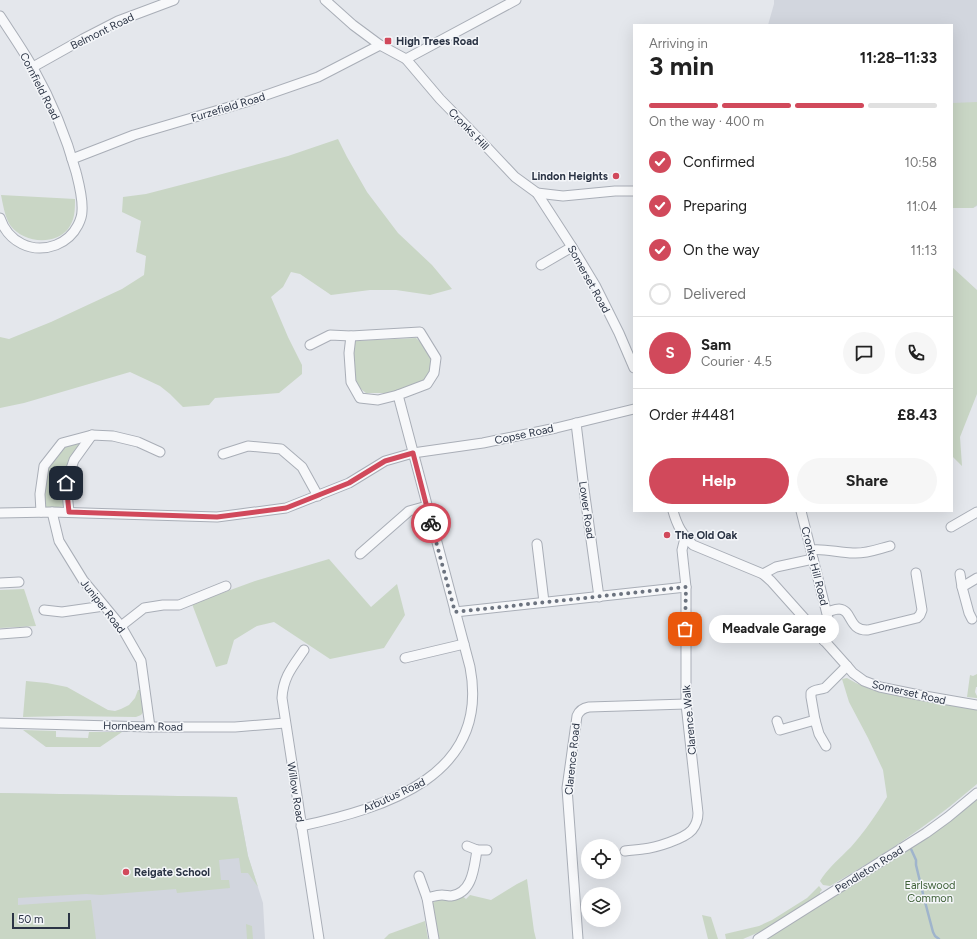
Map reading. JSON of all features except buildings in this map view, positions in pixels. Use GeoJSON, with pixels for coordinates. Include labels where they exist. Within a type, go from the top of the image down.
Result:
{"type":"FeatureCollection","features":[{"type":"Feature","properties":{"kind":"street","name":"Belmont Road"},"geometry":{"type":"LineString","coordinates":[[33,68],[118,21],[174,0]]}},
{"type":"Feature","properties":{"kind":"street","name":"Cronks Hill"},"geometry":{"type":"LineString","coordinates":[[325,0],[353,25],[380,45],[406,60],[440,99],[515,177],[537,193]]}},
{"type":"Feature","properties":{"kind":"street"},"geometry":{"type":"LineString","coordinates":[[406,60],[516,0]]}},
{"type":"Feature","properties":{"kind":"street","name":"Cornfield Road"},"geometry":{"type":"LineString","coordinates":[[0,16],[33,68],[54,110],[72,159],[82,198],[80,220],[71,236],[62,242],[51,246],[31,248],[22,244],[7,232],[0,218]]}},
{"type":"Feature","properties":{"kind":"street","name":"Furzefield Road"},"geometry":{"type":"LineString","coordinates":[[72,159],[134,135],[246,102],[318,77],[380,45]]}},
{"type":"Feature","properties":{"kind":"street"},"geometry":{"type":"LineString","coordinates":[[537,193],[563,196],[615,191],[633,191]]}},
{"type":"Feature","properties":{"kind":"street","name":"Somerset Road"},"geometry":{"type":"LineString","coordinates":[[537,193],[595,285],[619,333],[633,366]]}},
{"type":"Feature","properties":{"kind":"street"},"geometry":{"type":"LineString","coordinates":[[541,265],[572,247]]}},
{"type":"Feature","properties":{"kind":"street"},"geometry":{"type":"LineString","coordinates":[[310,345],[330,335],[352,336],[420,332],[436,358],[434,373],[427,384],[398,395],[378,400],[360,398],[351,382],[349,353],[352,336]]}},
{"type":"Feature","properties":{"kind":"street","name":"Arbutus Road"},"geometry":{"type":"LineString","coordinates":[[301,826],[331,820],[358,812],[385,802],[424,782],[440,769],[454,753],[465,734],[473,701],[472,678],[464,644],[398,395]]}},
{"type":"Feature","properties":{"kind":"street","name":"Copse Road"},"geometry":{"type":"LineString","coordinates":[[0,513],[69,512],[217,517],[286,508],[349,483],[385,461],[413,453],[483,443],[633,409]]}},
{"type":"Feature","properties":{"kind":"street","name":"Lower Road"},"geometry":{"type":"LineString","coordinates":[[576,423],[599,597]]}},
{"type":"Feature","properties":{"kind":"street"},"geometry":{"type":"LineString","coordinates":[[69,512],[66,483],[74,460],[92,435]]}},
{"type":"Feature","properties":{"kind":"street"},"geometry":{"type":"LineString","coordinates":[[41,512],[40,494],[44,466],[62,443],[92,435],[113,436],[138,442],[160,452]]}},
{"type":"Feature","properties":{"kind":"street"},"geometry":{"type":"LineString","coordinates":[[223,454],[248,446],[281,449],[302,467],[318,496]]}},
{"type":"Feature","properties":{"kind":"street"},"geometry":{"type":"LineString","coordinates":[[360,554],[409,511],[427,506]]}},
{"type":"Feature","properties":{"kind":"street","name":"Juniper Road"},"geometry":{"type":"LineString","coordinates":[[52,512],[59,541],[83,580],[121,626],[141,661],[150,726]]}},
{"type":"Feature","properties":{"kind":"street"},"geometry":{"type":"LineString","coordinates":[[673,512],[676,521],[685,538]]}},
{"type":"Feature","properties":{"kind":"street","name":"Cronks Hill Road"},"geometry":{"type":"LineString","coordinates":[[802,512],[832,634],[824,640]]}},
{"type":"Feature","properties":{"kind":"street"},"geometry":{"type":"LineString","coordinates":[[951,527],[977,512]]}},
{"type":"Feature","properties":{"kind":"street","name":"Somerset Road"},"geometry":{"type":"LineString","coordinates":[[685,538],[693,545],[763,574],[772,581],[847,666],[864,681],[880,687],[977,705]]}},
{"type":"Feature","properties":{"kind":"street","name":"Clarence Walk"},"geometry":{"type":"LineString","coordinates":[[625,851],[643,849],[686,836],[697,822],[698,813],[686,704],[686,587],[682,550],[685,538]]}},
{"type":"Feature","properties":{"kind":"street"},"geometry":{"type":"LineString","coordinates":[[537,544],[544,602]]}},
{"type":"Feature","properties":{"kind":"street"},"geometry":{"type":"LineString","coordinates":[[763,574],[776,567],[812,554],[817,549],[860,553],[890,546]]}},
{"type":"Feature","properties":{"kind":"street"},"geometry":{"type":"LineString","coordinates":[[827,612],[838,609],[843,610],[847,613],[855,626],[861,630],[868,630],[917,618],[922,610],[916,573]]}},
{"type":"Feature","properties":{"kind":"street"},"geometry":{"type":"LineString","coordinates":[[960,574],[962,587],[972,620]]}},
{"type":"Feature","properties":{"kind":"street"},"geometry":{"type":"LineString","coordinates":[[962,587],[977,578]]}},
{"type":"Feature","properties":{"kind":"street"},"geometry":{"type":"LineString","coordinates":[[0,583],[19,582]]}},
{"type":"Feature","properties":{"kind":"street"},"geometry":{"type":"LineString","coordinates":[[121,626],[144,608],[163,605],[179,606],[226,586]]}},
{"type":"Feature","properties":{"kind":"street"},"geometry":{"type":"LineString","coordinates":[[455,612],[686,587]]}},
{"type":"Feature","properties":{"kind":"street"},"geometry":{"type":"LineString","coordinates":[[44,610],[62,612],[104,606]]}},
{"type":"Feature","properties":{"kind":"street"},"geometry":{"type":"LineString","coordinates":[[0,634],[27,632]]}},
{"type":"Feature","properties":{"kind":"street"},"geometry":{"type":"LineString","coordinates":[[405,658],[464,644]]}},
{"type":"Feature","properties":{"kind":"street","name":"Willow Road"},"geometry":{"type":"LineString","coordinates":[[304,650],[288,674],[283,686],[282,698],[319,939]]}},
{"type":"Feature","properties":{"kind":"street"},"geometry":{"type":"LineString","coordinates":[[826,746],[819,734],[815,720],[811,693],[825,688],[847,666]]}},
{"type":"Feature","properties":{"kind":"street","name":"Clarence Road"},"geometry":{"type":"LineString","coordinates":[[578,939],[567,788],[576,716],[586,707],[686,704]]}},
{"type":"Feature","properties":{"kind":"street"},"geometry":{"type":"LineString","coordinates":[[777,721],[780,730],[815,720]]}},
{"type":"Feature","properties":{"kind":"street","name":"Hornbeam Road"},"geometry":{"type":"LineString","coordinates":[[0,723],[150,726],[235,726],[285,723]]}},
{"type":"Feature","properties":{"kind":"street","name":"Pendleton Road"},"geometry":{"type":"LineString","coordinates":[[758,939],[926,833],[977,793]]}},
{"type":"Feature","properties":{"kind":"street"},"geometry":{"type":"LineString","coordinates":[[467,846],[477,850],[487,850]]}},
{"type":"Feature","properties":{"kind":"street"},"geometry":{"type":"LineString","coordinates":[[426,898],[437,895],[452,896],[463,891],[471,880],[477,850]]}},
{"type":"Feature","properties":{"kind":"street"},"geometry":{"type":"LineString","coordinates":[[419,876],[426,898],[434,939]]}},
{"type":"Feature","properties":{"kind":"shaded area"},"geometry":{"type":"Polygon","coordinates":[[[774,0],[977,0],[977,206],[973,208],[953,208],[953,24],[768,24],[774,0]]]}},
{"type":"Feature","properties":{"kind":"shaded area","name":"Reigate School"},"geometry":{"type":"Polygon","coordinates":[[[0,793],[237,797],[248,856],[263,903],[265,939],[0,939],[0,793]]]}},
{"type":"Feature","properties":{"kind":"green space"},"geometry":{"type":"Polygon","coordinates":[[[977,102],[977,205],[973,208],[953,208],[953,103],[977,102]]]}},
{"type":"Feature","properties":{"kind":"green space"},"geometry":{"type":"Polygon","coordinates":[[[338,139],[367,192],[398,233],[432,265],[452,289],[430,295],[396,290],[370,290],[331,295],[300,274],[291,272],[283,287],[271,297],[302,365],[302,374],[279,393],[215,398],[209,405],[183,407],[160,386],[130,372],[24,403],[0,408],[0,337],[9,339],[51,322],[122,289],[144,275],[146,256],[136,252],[141,221],[122,212],[123,197],[146,194],[200,180],[288,156],[338,139]]]}},
{"type":"Feature","properties":{"kind":"green space"},"geometry":{"type":"Polygon","coordinates":[[[1,195],[75,199],[75,211],[72,222],[68,229],[55,238],[47,240],[30,239],[16,231],[8,222],[1,195]]]}},
{"type":"Feature","properties":{"kind":"green space"},"geometry":{"type":"Polygon","coordinates":[[[953,268],[977,290],[977,394],[960,437],[962,466],[953,457],[953,268]]]}},
{"type":"Feature","properties":{"kind":"green space"},"geometry":{"type":"Polygon","coordinates":[[[416,338],[426,347],[432,356],[430,375],[424,381],[389,393],[366,393],[357,386],[354,364],[354,341],[416,338]]]}},
{"type":"Feature","properties":{"kind":"green space"},"geometry":{"type":"Polygon","coordinates":[[[89,437],[73,458],[67,506],[43,509],[46,467],[63,446],[89,437]]]}},
{"type":"Feature","properties":{"kind":"green space"},"geometry":{"type":"Polygon","coordinates":[[[329,559],[371,607],[397,584],[405,615],[384,648],[330,659],[274,622],[257,626],[234,640],[227,664],[216,667],[192,604],[255,581],[329,559]]]}},
{"type":"Feature","properties":{"kind":"green space"},"geometry":{"type":"Polygon","coordinates":[[[24,589],[36,626],[0,628],[0,590],[24,589]]]}},
{"type":"Feature","properties":{"kind":"green space"},"geometry":{"type":"Polygon","coordinates":[[[977,674],[977,687],[975,692],[977,698],[967,697],[970,675],[973,676],[977,674]]]}},
{"type":"Feature","properties":{"kind":"green space"},"geometry":{"type":"Polygon","coordinates":[[[847,678],[873,690],[977,709],[977,784],[943,812],[910,836],[830,886],[823,885],[820,881],[823,876],[861,835],[887,797],[883,770],[849,702],[842,679],[847,678]]]}},
{"type":"Feature","properties":{"kind":"green space"},"geometry":{"type":"Polygon","coordinates":[[[26,681],[67,687],[108,710],[115,711],[129,705],[135,698],[138,690],[142,690],[144,711],[141,715],[136,717],[23,717],[26,681]]]}},
{"type":"Feature","properties":{"kind":"green space"},"geometry":{"type":"Polygon","coordinates":[[[23,730],[56,731],[56,737],[88,738],[89,732],[122,732],[100,747],[46,747],[23,730]]]}},
{"type":"Feature","properties":{"kind":"green space","name":"Reigate School"},"geometry":{"type":"Polygon","coordinates":[[[0,793],[237,797],[248,856],[258,887],[248,873],[241,873],[239,858],[219,860],[221,880],[229,880],[230,888],[177,893],[176,889],[101,895],[86,894],[18,898],[18,905],[91,900],[96,939],[0,939],[0,793]]]}},
{"type":"Feature","properties":{"kind":"green space","name":"Earlswood Common"},"geometry":{"type":"Polygon","coordinates":[[[977,797],[977,939],[766,939],[977,797]]]}},
{"type":"Feature","properties":{"kind":"green space"},"geometry":{"type":"Polygon","coordinates":[[[527,879],[536,939],[436,939],[432,903],[438,900],[445,900],[461,895],[466,899],[470,895],[491,900],[527,879]]]}},
{"type":"Feature","properties":{"kind":"green space"},"geometry":{"type":"Polygon","coordinates":[[[819,886],[822,890],[820,892],[820,896],[764,930],[743,939],[726,939],[725,934],[759,926],[772,920],[807,898],[819,886]]]}},
{"type":"Feature","properties":{"kind":"green space"},"geometry":{"type":"Polygon","coordinates":[[[702,915],[711,917],[718,939],[708,939],[702,915]]]}},
{"type":"Feature","properties":{"kind":"green space"},"geometry":{"type":"Polygon","coordinates":[[[425,921],[428,939],[384,939],[389,934],[425,921]]]}},
{"type":"Feature","properties":{"kind":"green space"},"geometry":{"type":"Polygon","coordinates":[[[246,924],[252,926],[253,939],[247,939],[246,924]]]}},
{"type":"Feature","properties":{"kind":"waterway"},"geometry":{"type":"LineString","coordinates":[[911,849],[916,860],[933,932],[939,939]]}},
{"type":"Feature","properties":{"kind":"way so far"},"geometry":{"type":"LineString","coordinates":[[431,523],[455,612],[686,587],[685,629]]}},
{"type":"Feature","properties":{"kind":"place","name":"High Trees Road"},"geometry":{"type":"Point","coordinates":[388,41]}},
{"type":"Feature","properties":{"kind":"place","name":"Lindon Heights"},"geometry":{"type":"Point","coordinates":[616,176]}},
{"type":"Feature","properties":{"kind":"place","name":"The Old Oak"},"geometry":{"type":"Point","coordinates":[667,535]}},
{"type":"Feature","properties":{"kind":"place","name":"Meadvale Garage"},"geometry":{"type":"Point","coordinates":[685,629]}},
{"type":"Feature","properties":{"kind":"place","name":"Reigate School"},"geometry":{"type":"Point","coordinates":[126,872]}},
{"type":"Feature","properties":{"kind":"route"},"geometry":{"type":"LineString","coordinates":[[66,483],[69,512],[217,517],[286,508],[349,483],[385,461],[413,453],[431,523]]}}]}
